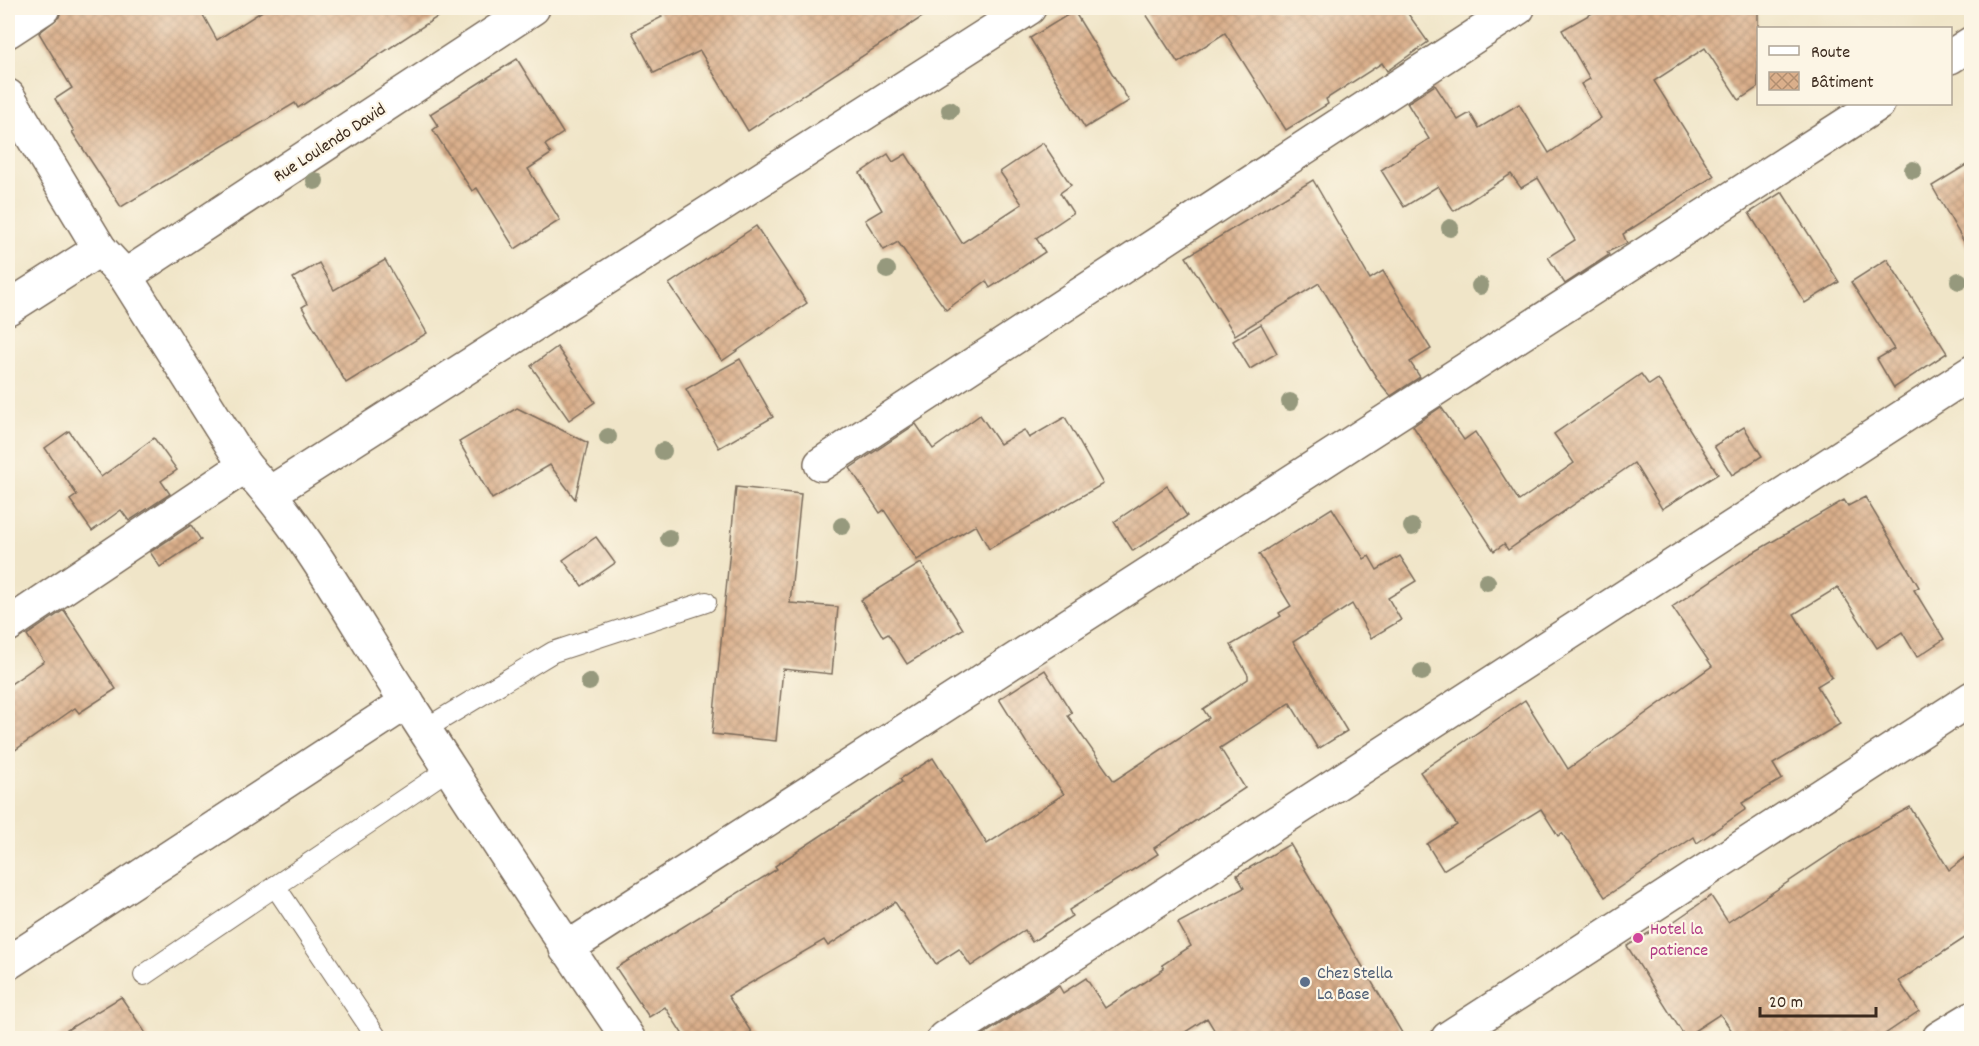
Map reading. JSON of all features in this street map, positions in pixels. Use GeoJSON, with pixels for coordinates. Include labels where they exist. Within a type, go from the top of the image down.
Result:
{"type":"FeatureCollection","features":[{"type":"Feature","properties":{"kind":"street"},"geometry":{"type":"LineString","coordinates":[[8,31],[43,8]]}},
{"type":"Feature","properties":{"kind":"street","name":"Rue Loulendo David"},"geometry":{"type":"LineString","coordinates":[[125,276],[533,8]]}},
{"type":"Feature","properties":{"kind":"street"},"geometry":{"type":"LineString","coordinates":[[270,492],[1029,8]]}},
{"type":"Feature","properties":{"kind":"street"},"geometry":{"type":"LineString","coordinates":[[821,464],[1518,8]]}},
{"type":"Feature","properties":{"kind":"street"},"geometry":{"type":"LineString","coordinates":[[1952,56],[1971,43]]}},
{"type":"Feature","properties":{"kind":"street"},"geometry":{"type":"LineString","coordinates":[[8,96],[100,249],[125,276],[245,466],[270,492],[333,583],[406,702],[566,949],[628,1038]]}},
{"type":"Feature","properties":{"kind":"street"},"geometry":{"type":"LineString","coordinates":[[566,949],[1876,105]]}},
{"type":"Feature","properties":{"kind":"street"},"geometry":{"type":"LineString","coordinates":[[8,308],[100,249]]}},
{"type":"Feature","properties":{"kind":"street"},"geometry":{"type":"LineString","coordinates":[[944,1038],[1971,372]]}},
{"type":"Feature","properties":{"kind":"street"},"geometry":{"type":"LineString","coordinates":[[8,625],[245,466]]}},
{"type":"Feature","properties":{"kind":"street"},"geometry":{"type":"LineString","coordinates":[[1448,1038],[1971,698]]}},
{"type":"Feature","properties":{"kind":"street"},"geometry":{"type":"LineString","coordinates":[[8,963],[406,702]]}},
{"type":"Feature","properties":{"kind":"street"},"geometry":{"type":"LineString","coordinates":[[1940,1038],[1971,1018]]}},
{"type":"Feature","properties":{"kind":"lane"},"geometry":{"type":"LineString","coordinates":[[425,729],[553,652],[706,602]]}},
{"type":"Feature","properties":{"kind":"lane"},"geometry":{"type":"LineString","coordinates":[[144,975],[450,768]]}},
{"type":"Feature","properties":{"kind":"lane"},"geometry":{"type":"LineString","coordinates":[[275,886],[377,1038]]}},
{"type":"Feature","properties":{"kind":"building"},"geometry":{"type":"Polygon","coordinates":[[[62,8],[199,8],[217,40],[267,8],[451,8],[298,108],[295,103],[121,207],[72,132],[74,131],[55,99],[72,88],[39,33],[59,17],[62,8]]]}},
{"type":"Feature","properties":{"kind":"building"},"geometry":{"type":"Polygon","coordinates":[[[655,8],[936,8],[748,131],[700,51],[654,73],[632,32],[662,17],[655,8]]]}},
{"type":"Feature","properties":{"kind":"building"},"geometry":{"type":"Polygon","coordinates":[[[1142,8],[1404,8],[1428,42],[1387,71],[1382,63],[1326,99],[1328,104],[1286,130],[1225,33],[1178,63],[1142,8]]]}},
{"type":"Feature","properties":{"kind":"building"},"geometry":{"type":"Polygon","coordinates":[[[1601,8],[1758,8],[1757,88],[1739,100],[1705,48],[1654,81],[1714,176],[1623,234],[1627,243],[1607,252],[1609,255],[1565,284],[1548,257],[1575,240],[1538,178],[1521,188],[1511,174],[1454,211],[1438,186],[1404,207],[1381,170],[1429,139],[1407,103],[1435,85],[1458,120],[1470,113],[1479,128],[1519,104],[1549,153],[1601,118],[1581,84],[1590,79],[1562,30],[1601,8]]]}},
{"type":"Feature","properties":{"kind":"building"},"geometry":{"type":"Polygon","coordinates":[[[1074,11],[1129,101],[1085,128],[1030,38],[1074,11]]]}},
{"type":"Feature","properties":{"kind":"building"},"geometry":{"type":"Polygon","coordinates":[[[517,59],[563,133],[545,145],[551,154],[528,169],[560,220],[515,249],[477,188],[472,191],[433,130],[438,126],[430,114],[517,59]]]}},
{"type":"Feature","properties":{"kind":"building"},"geometry":{"type":"Polygon","coordinates":[[[1043,143],[1071,185],[1060,193],[1073,213],[1036,238],[1045,252],[990,288],[986,281],[946,310],[898,242],[884,250],[865,220],[882,210],[860,173],[888,154],[893,162],[906,154],[962,243],[1022,204],[1000,172],[1043,143]]]}},
{"type":"Feature","properties":{"kind":"building"},"geometry":{"type":"Polygon","coordinates":[[[1971,162],[1971,254],[1932,186],[1971,162]]]}},
{"type":"Feature","properties":{"kind":"building"},"geometry":{"type":"Polygon","coordinates":[[[1313,180],[1370,279],[1383,271],[1431,349],[1410,362],[1420,377],[1391,396],[1379,382],[1319,283],[1235,335],[1186,257],[1313,180]]]}},
{"type":"Feature","properties":{"kind":"building"},"geometry":{"type":"Polygon","coordinates":[[[1782,192],[1839,282],[1805,303],[1749,213],[1782,192]]]}},
{"type":"Feature","properties":{"kind":"building"},"geometry":{"type":"Polygon","coordinates":[[[756,226],[807,303],[722,361],[669,284],[756,226]]]}},
{"type":"Feature","properties":{"kind":"building"},"geometry":{"type":"Polygon","coordinates":[[[1887,259],[1947,353],[1894,388],[1877,359],[1894,349],[1851,282],[1887,259]]]}},
{"type":"Feature","properties":{"kind":"building"},"geometry":{"type":"Polygon","coordinates":[[[385,260],[427,333],[346,383],[302,307],[307,304],[293,278],[319,263],[334,290],[385,260]]]}},
{"type":"Feature","properties":{"kind":"building"},"geometry":{"type":"Polygon","coordinates":[[[1261,324],[1277,353],[1250,369],[1233,341],[1261,324]]]}},
{"type":"Feature","properties":{"kind":"building"},"geometry":{"type":"Polygon","coordinates":[[[557,347],[595,402],[569,420],[531,366],[557,347]]]}},
{"type":"Feature","properties":{"kind":"building"},"geometry":{"type":"Polygon","coordinates":[[[740,359],[773,417],[719,448],[686,389],[740,359]]]}},
{"type":"Feature","properties":{"kind":"building"},"geometry":{"type":"Polygon","coordinates":[[[1641,374],[1649,385],[1658,379],[1718,474],[1662,509],[1634,463],[1508,550],[1504,544],[1494,551],[1413,426],[1441,407],[1464,440],[1475,432],[1519,501],[1574,463],[1554,434],[1641,374]]]}},
{"type":"Feature","properties":{"kind":"building"},"geometry":{"type":"Polygon","coordinates":[[[517,408],[588,443],[575,499],[550,465],[492,499],[459,442],[517,408]]]}},
{"type":"Feature","properties":{"kind":"building"},"geometry":{"type":"Polygon","coordinates":[[[980,415],[1000,444],[1024,430],[1029,438],[1065,417],[1103,484],[989,549],[976,525],[917,560],[884,510],[880,513],[850,468],[916,424],[933,449],[980,415]]]}},
{"type":"Feature","properties":{"kind":"building"},"geometry":{"type":"Polygon","coordinates":[[[1744,427],[1762,456],[1732,475],[1714,446],[1744,427]]]}},
{"type":"Feature","properties":{"kind":"building"},"geometry":{"type":"Polygon","coordinates":[[[69,431],[101,477],[154,438],[177,470],[161,481],[170,494],[129,521],[121,510],[92,531],[70,500],[77,495],[45,448],[69,431]]]}},
{"type":"Feature","properties":{"kind":"building"},"geometry":{"type":"Polygon","coordinates":[[[1167,486],[1187,516],[1133,551],[1114,522],[1167,486]]]}},
{"type":"Feature","properties":{"kind":"building"},"geometry":{"type":"Polygon","coordinates":[[[736,487],[801,494],[790,603],[838,607],[832,674],[783,669],[776,741],[712,734],[736,487]]]}},
{"type":"Feature","properties":{"kind":"building"},"geometry":{"type":"Polygon","coordinates":[[[1865,497],[1919,587],[1914,590],[1944,639],[1917,657],[1902,632],[1877,648],[1838,587],[1794,614],[1832,677],[1817,686],[1840,724],[1773,764],[1782,779],[1742,803],[1746,809],[1697,843],[1694,837],[1605,897],[1562,833],[1558,836],[1541,809],[1443,870],[1427,844],[1457,825],[1420,772],[1525,700],[1568,769],[1712,666],[1672,607],[1751,554],[1844,500],[1848,506],[1865,497]]]}},
{"type":"Feature","properties":{"kind":"building"},"geometry":{"type":"Polygon","coordinates":[[[1332,508],[1364,559],[1369,556],[1377,570],[1400,556],[1416,581],[1388,598],[1401,620],[1371,638],[1352,604],[1293,642],[1347,731],[1318,749],[1290,703],[1220,748],[1245,788],[1154,848],[1158,854],[1069,910],[1072,916],[1032,942],[1025,930],[971,966],[959,949],[936,964],[895,902],[828,946],[824,940],[728,996],[755,1038],[685,1038],[665,1007],[649,1017],[616,968],[777,869],[775,866],[902,782],[900,779],[933,758],[987,844],[1064,794],[1026,742],[999,699],[1045,670],[1072,713],[1068,716],[1114,781],[1209,718],[1203,709],[1248,679],[1231,645],[1281,616],[1279,613],[1291,606],[1259,554],[1332,508]]]}},
{"type":"Feature","properties":{"kind":"building"},"geometry":{"type":"Polygon","coordinates":[[[191,525],[201,540],[160,567],[150,552],[191,525]]]}},
{"type":"Feature","properties":{"kind":"building"},"geometry":{"type":"Polygon","coordinates":[[[596,537],[615,563],[582,586],[563,560],[596,537]]]}},
{"type":"Feature","properties":{"kind":"building"},"geometry":{"type":"Polygon","coordinates":[[[921,563],[963,629],[907,664],[888,634],[883,637],[861,600],[921,563]]]}},
{"type":"Feature","properties":{"kind":"building"},"geometry":{"type":"Polygon","coordinates":[[[64,610],[116,689],[79,713],[75,708],[8,755],[8,686],[44,661],[27,635],[64,610]]]}},
{"type":"Feature","properties":{"kind":"building"},"geometry":{"type":"Polygon","coordinates":[[[1910,807],[1949,870],[1971,853],[1971,934],[1899,981],[1919,1011],[1879,1038],[1737,1038],[1720,1014],[1685,1037],[1627,946],[1655,929],[1657,933],[1711,896],[1728,922],[1847,843],[1910,807]]]}},
{"type":"Feature","properties":{"kind":"building"},"geometry":{"type":"Polygon","coordinates":[[[1290,844],[1405,1038],[1219,1038],[1207,1018],[1176,1038],[978,1038],[1059,986],[1063,993],[1086,978],[1105,1008],[1164,969],[1162,965],[1191,946],[1178,923],[1244,888],[1237,875],[1290,844]]]}},
{"type":"Feature","properties":{"kind":"building"},"geometry":{"type":"Polygon","coordinates":[[[121,997],[149,1038],[54,1038],[121,997]]]}},
{"type":"Feature","properties":{"kind":"place","name":"Hotel la patience"},"geometry":{"type":"Point","coordinates":[1638,938]}},
{"type":"Feature","properties":{"kind":"place","name":"Chez Stella La Base"},"geometry":{"type":"Point","coordinates":[1305,982]}}]}
